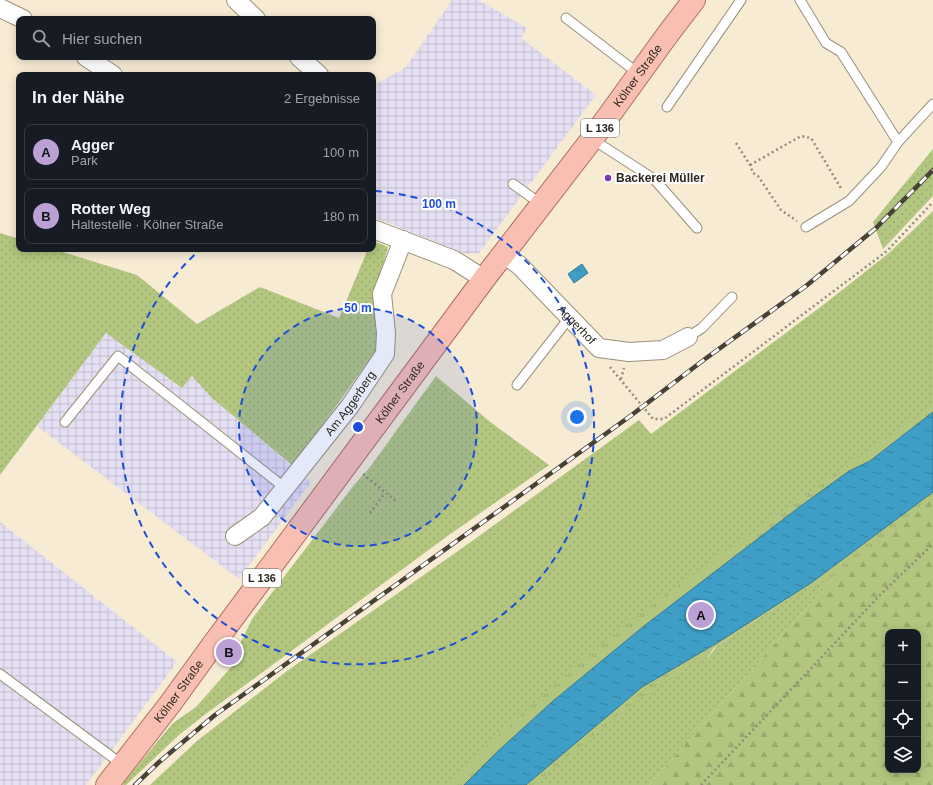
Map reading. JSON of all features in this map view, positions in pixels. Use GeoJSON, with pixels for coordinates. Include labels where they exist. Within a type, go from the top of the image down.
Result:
{"type":"FeatureCollection","features":[{"type":"Feature","properties":{"kind":"main road","name":"Kölner Straße"},"geometry":{"type":"LineString","coordinates":[[107,785],[170,704],[484,279],[592,139],[694,0]]}},
{"type":"Feature","properties":{"kind":"street"},"geometry":{"type":"LineString","coordinates":[[0,8],[17,16]]}},
{"type":"Feature","properties":{"kind":"street"},"geometry":{"type":"LineString","coordinates":[[90,60],[108,72]]}},
{"type":"Feature","properties":{"kind":"street"},"geometry":{"type":"LineString","coordinates":[[302,60],[316,72]]}},
{"type":"Feature","properties":{"kind":"street"},"geometry":{"type":"LineString","coordinates":[[376,230],[454,260],[484,279]]}},
{"type":"Feature","properties":{"kind":"street","name":"Am Aggerberg"},"geometry":{"type":"LineString","coordinates":[[235,536],[262,518],[350,406],[385,354],[386,333],[382,294],[403,240]]}},
{"type":"Feature","properties":{"kind":"street","name":"Aggerhof"},"geometry":{"type":"LineString","coordinates":[[504,255],[519,265],[599,348],[629,352],[663,350],[688,337]]}},
{"type":"Feature","properties":{"kind":"lane"},"geometry":{"type":"LineString","coordinates":[[667,107],[741,0]]}},
{"type":"Feature","properties":{"kind":"lane"},"geometry":{"type":"LineString","coordinates":[[800,0],[826,44],[841,52],[898,142]]}},
{"type":"Feature","properties":{"kind":"lane"},"geometry":{"type":"LineString","coordinates":[[566,18],[639,74]]}},
{"type":"Feature","properties":{"kind":"lane"},"geometry":{"type":"LineString","coordinates":[[806,227],[849,201],[881,167],[898,142],[933,104]]}},
{"type":"Feature","properties":{"kind":"lane"},"geometry":{"type":"LineString","coordinates":[[592,139],[654,179],[697,228]]}},
{"type":"Feature","properties":{"kind":"lane"},"geometry":{"type":"LineString","coordinates":[[513,184],[542,204]]}},
{"type":"Feature","properties":{"kind":"lane"},"geometry":{"type":"LineString","coordinates":[[688,337],[702,328],[732,297]]}},
{"type":"Feature","properties":{"kind":"lane"},"geometry":{"type":"LineString","coordinates":[[517,385],[570,317]]}},
{"type":"Feature","properties":{"kind":"lane"},"geometry":{"type":"LineString","coordinates":[[65,422],[118,356],[285,488]]}},
{"type":"Feature","properties":{"kind":"lane"},"geometry":{"type":"LineString","coordinates":[[0,674],[123,764]]}},
{"type":"Feature","properties":{"kind":"path"},"geometry":{"type":"LineString","coordinates":[[750,165],[801,136],[811,138],[849,201]]}},
{"type":"Feature","properties":{"kind":"path"},"geometry":{"type":"LineString","coordinates":[[736,143],[750,165],[753,173],[758,176],[781,210],[806,227]]}},
{"type":"Feature","properties":{"kind":"path"},"geometry":{"type":"LineString","coordinates":[[621,380],[653,419],[664,419],[888,251],[933,202]]}},
{"type":"Feature","properties":{"kind":"path"},"geometry":{"type":"LineString","coordinates":[[349,462],[397,502]]}},
{"type":"Feature","properties":{"kind":"path"},"geometry":{"type":"LineString","coordinates":[[370,513],[385,492]]}},
{"type":"Feature","properties":{"kind":"path"},"geometry":{"type":"LineString","coordinates":[[701,785],[881,594],[933,544]]}},
{"type":"Feature","properties":{"kind":"shaded area"},"geometry":{"type":"Polygon","coordinates":[[[452,0],[478,0],[527,28],[521,38],[596,95],[479,253],[466,254],[376,218],[376,84],[406,67],[452,0]]]}},
{"type":"Feature","properties":{"kind":"shaded area"},"geometry":{"type":"Polygon","coordinates":[[[106,332],[181,388],[192,376],[212,398],[311,482],[239,579],[37,426],[106,332]]]}},
{"type":"Feature","properties":{"kind":"shaded area"},"geometry":{"type":"Polygon","coordinates":[[[0,522],[177,662],[86,785],[0,785],[0,522]]]}},
{"type":"Feature","properties":{"kind":"green space"},"geometry":{"type":"Polygon","coordinates":[[[933,149],[933,196],[883,249],[873,222],[933,149]]]}},
{"type":"Feature","properties":{"kind":"green space"},"geometry":{"type":"Polygon","coordinates":[[[933,211],[933,412],[464,785],[150,785],[197,741],[287,671],[475,539],[639,420],[651,434],[827,302],[889,253],[933,211]]]}},
{"type":"Feature","properties":{"kind":"green space"},"geometry":{"type":"Polygon","coordinates":[[[0,233],[16,238],[16,252],[63,252],[137,275],[197,324],[260,287],[339,318],[367,252],[376,252],[376,242],[388,247],[374,296],[377,349],[293,466],[212,398],[192,376],[182,388],[106,333],[0,475],[0,233]]]}},
{"type":"Feature","properties":{"kind":"green space"},"geometry":{"type":"Polygon","coordinates":[[[436,376],[489,421],[549,465],[449,535],[203,716],[179,735],[126,785],[123,785],[173,723],[196,707],[234,664],[237,659],[238,648],[252,619],[354,485],[370,467],[436,376]]]}},
{"type":"Feature","properties":{"kind":"green space"},"geometry":{"type":"Polygon","coordinates":[[[933,405],[933,497],[881,543],[835,576],[797,592],[633,703],[534,785],[445,785],[534,703],[608,638],[681,583],[933,405]]]}},
{"type":"Feature","properties":{"kind":"green space"},"geometry":{"type":"Polygon","coordinates":[[[933,492],[835,576],[649,785],[526,785],[573,744],[717,643],[705,661],[717,646],[811,583],[933,492]]]}},
{"type":"Feature","properties":{"kind":"green space"},"geometry":{"type":"Polygon","coordinates":[[[933,497],[933,785],[649,785],[835,576],[933,497]]]}},
{"type":"Feature","properties":{"kind":"water"},"geometry":{"type":"Polygon","coordinates":[[[582,264],[588,273],[574,283],[568,274],[582,264]]]}},
{"type":"Feature","properties":{"kind":"water"},"geometry":{"type":"Polygon","coordinates":[[[933,412],[933,492],[811,583],[717,643],[642,687],[526,785],[464,785],[497,752],[553,701],[644,626],[798,508],[849,471],[870,461],[933,412]]]}},
{"type":"Feature","properties":{"kind":"railway"},"geometry":{"type":"LineString","coordinates":[[135,785],[158,763],[215,715],[629,417],[705,359],[806,286],[876,228],[933,170]]}},
{"type":"Feature","properties":{"kind":"place","name":"Backerei Müller"},"geometry":{"type":"Point","coordinates":[608,178]}},
{"type":"Feature","properties":{"kind":"place","name":"Agger"},"geometry":{"type":"Point","coordinates":[701,615]}},
{"type":"Feature","properties":{"kind":"place","name":"Rotter Weg"},"geometry":{"type":"Point","coordinates":[229,652]}}]}
